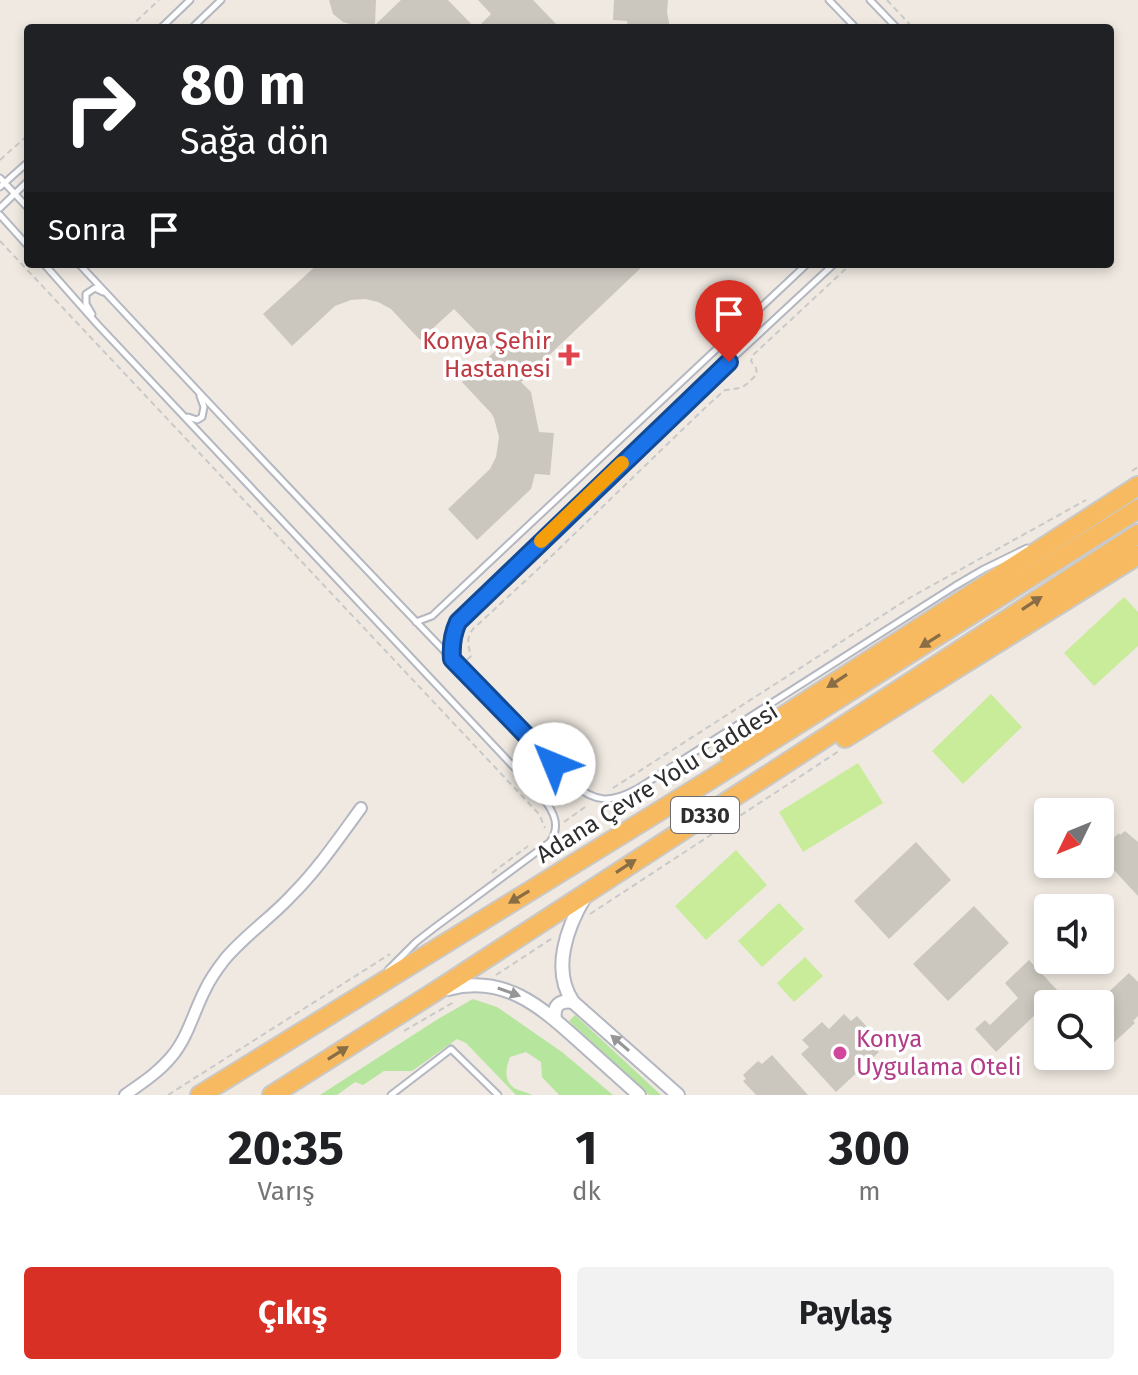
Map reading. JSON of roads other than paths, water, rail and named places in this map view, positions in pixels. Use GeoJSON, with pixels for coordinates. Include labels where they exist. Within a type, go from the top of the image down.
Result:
{"type":"FeatureCollection","features":[{"type":"Feature","properties":{"kind":"highway"},"geometry":{"type":"LineString","coordinates":[[708,781],[756,734],[1138,486]]}},
{"type":"Feature","properties":{"kind":"highway","name":"Adana Çevre Yolu Caddesi"},"geometry":{"type":"LineString","coordinates":[[200,1095],[708,781],[1138,509]]}},
{"type":"Feature","properties":{"kind":"highway","name":"Adana Çevre Yolu Caddesi"},"geometry":{"type":"LineString","coordinates":[[272,1095],[1138,534]]}},
{"type":"Feature","properties":{"kind":"highway"},"geometry":{"type":"LineString","coordinates":[[742,790],[838,742],[1138,555]]}},
{"type":"Feature","properties":{"kind":"street"},"geometry":{"type":"LineString","coordinates":[[125,1095],[150,1078],[174,1054],[206,987],[225,960],[241,941],[292,896],[322,862],[361,808]]}},
{"type":"Feature","properties":{"kind":"street"},"geometry":{"type":"LineString","coordinates":[[591,888],[566,939],[565,991],[573,1002],[678,1095]]}},
{"type":"Feature","properties":{"kind":"street"},"geometry":{"type":"LineString","coordinates":[[433,993],[462,985],[481,985],[495,987],[533,1002],[639,1095]]}},
{"type":"Feature","properties":{"kind":"street"},"geometry":{"type":"LineString","coordinates":[[555,1019],[556,1006],[561,1002],[573,1002]]}},
{"type":"Feature","properties":{"kind":"lane"},"geometry":{"type":"LineString","coordinates":[[165,24],[190,0]]}},
{"type":"Feature","properties":{"kind":"lane"},"geometry":{"type":"LineString","coordinates":[[196,24],[221,0]]}},
{"type":"Feature","properties":{"kind":"lane"},"geometry":{"type":"LineString","coordinates":[[829,0],[852,24]]}},
{"type":"Feature","properties":{"kind":"lane"},"geometry":{"type":"LineString","coordinates":[[870,0],[893,24]]}},
{"type":"Feature","properties":{"kind":"lane"},"geometry":{"type":"LineString","coordinates":[[24,165],[2,183],[24,204]]}},
{"type":"Feature","properties":{"kind":"lane"},"geometry":{"type":"LineString","coordinates":[[0,208],[24,185]]}},
{"type":"Feature","properties":{"kind":"lane"},"geometry":{"type":"LineString","coordinates":[[0,215],[24,242]]}},
{"type":"Feature","properties":{"kind":"lane"},"geometry":{"type":"LineString","coordinates":[[48,268],[543,798],[555,817],[556,830],[550,842],[416,942],[371,988]]}},
{"type":"Feature","properties":{"kind":"lane"},"geometry":{"type":"LineString","coordinates":[[83,268],[460,668],[585,793],[594,798],[617,798],[637,789],[955,586],[1010,556],[1069,530]]}},
{"type":"Feature","properties":{"kind":"lane"},"geometry":{"type":"LineString","coordinates":[[416,622],[432,616],[803,268]]}},
{"type":"Feature","properties":{"kind":"lane"},"geometry":{"type":"LineString","coordinates":[[452,659],[451,646],[458,622],[696,392],[830,268]]}},
{"type":"Feature","properties":{"kind":"lane"},"geometry":{"type":"LineString","coordinates":[[98,325],[86,304],[86,294],[95,288],[110,297]]}},
{"type":"Feature","properties":{"kind":"lane"},"geometry":{"type":"LineString","coordinates":[[177,409],[190,419],[202,417],[204,407],[198,392]]}},
{"type":"Feature","properties":{"kind":"lane"},"geometry":{"type":"LineString","coordinates":[[391,1095],[451,1049],[498,1095]]}},
{"type":"Feature","properties":{"kind":"place","name":"Konya Şehir Hastanesi"},"geometry":{"type":"Point","coordinates":[569,355]}},
{"type":"Feature","properties":{"kind":"place","name":"Konya Uygulama Oteli"},"geometry":{"type":"Point","coordinates":[840,1053]}}]}
